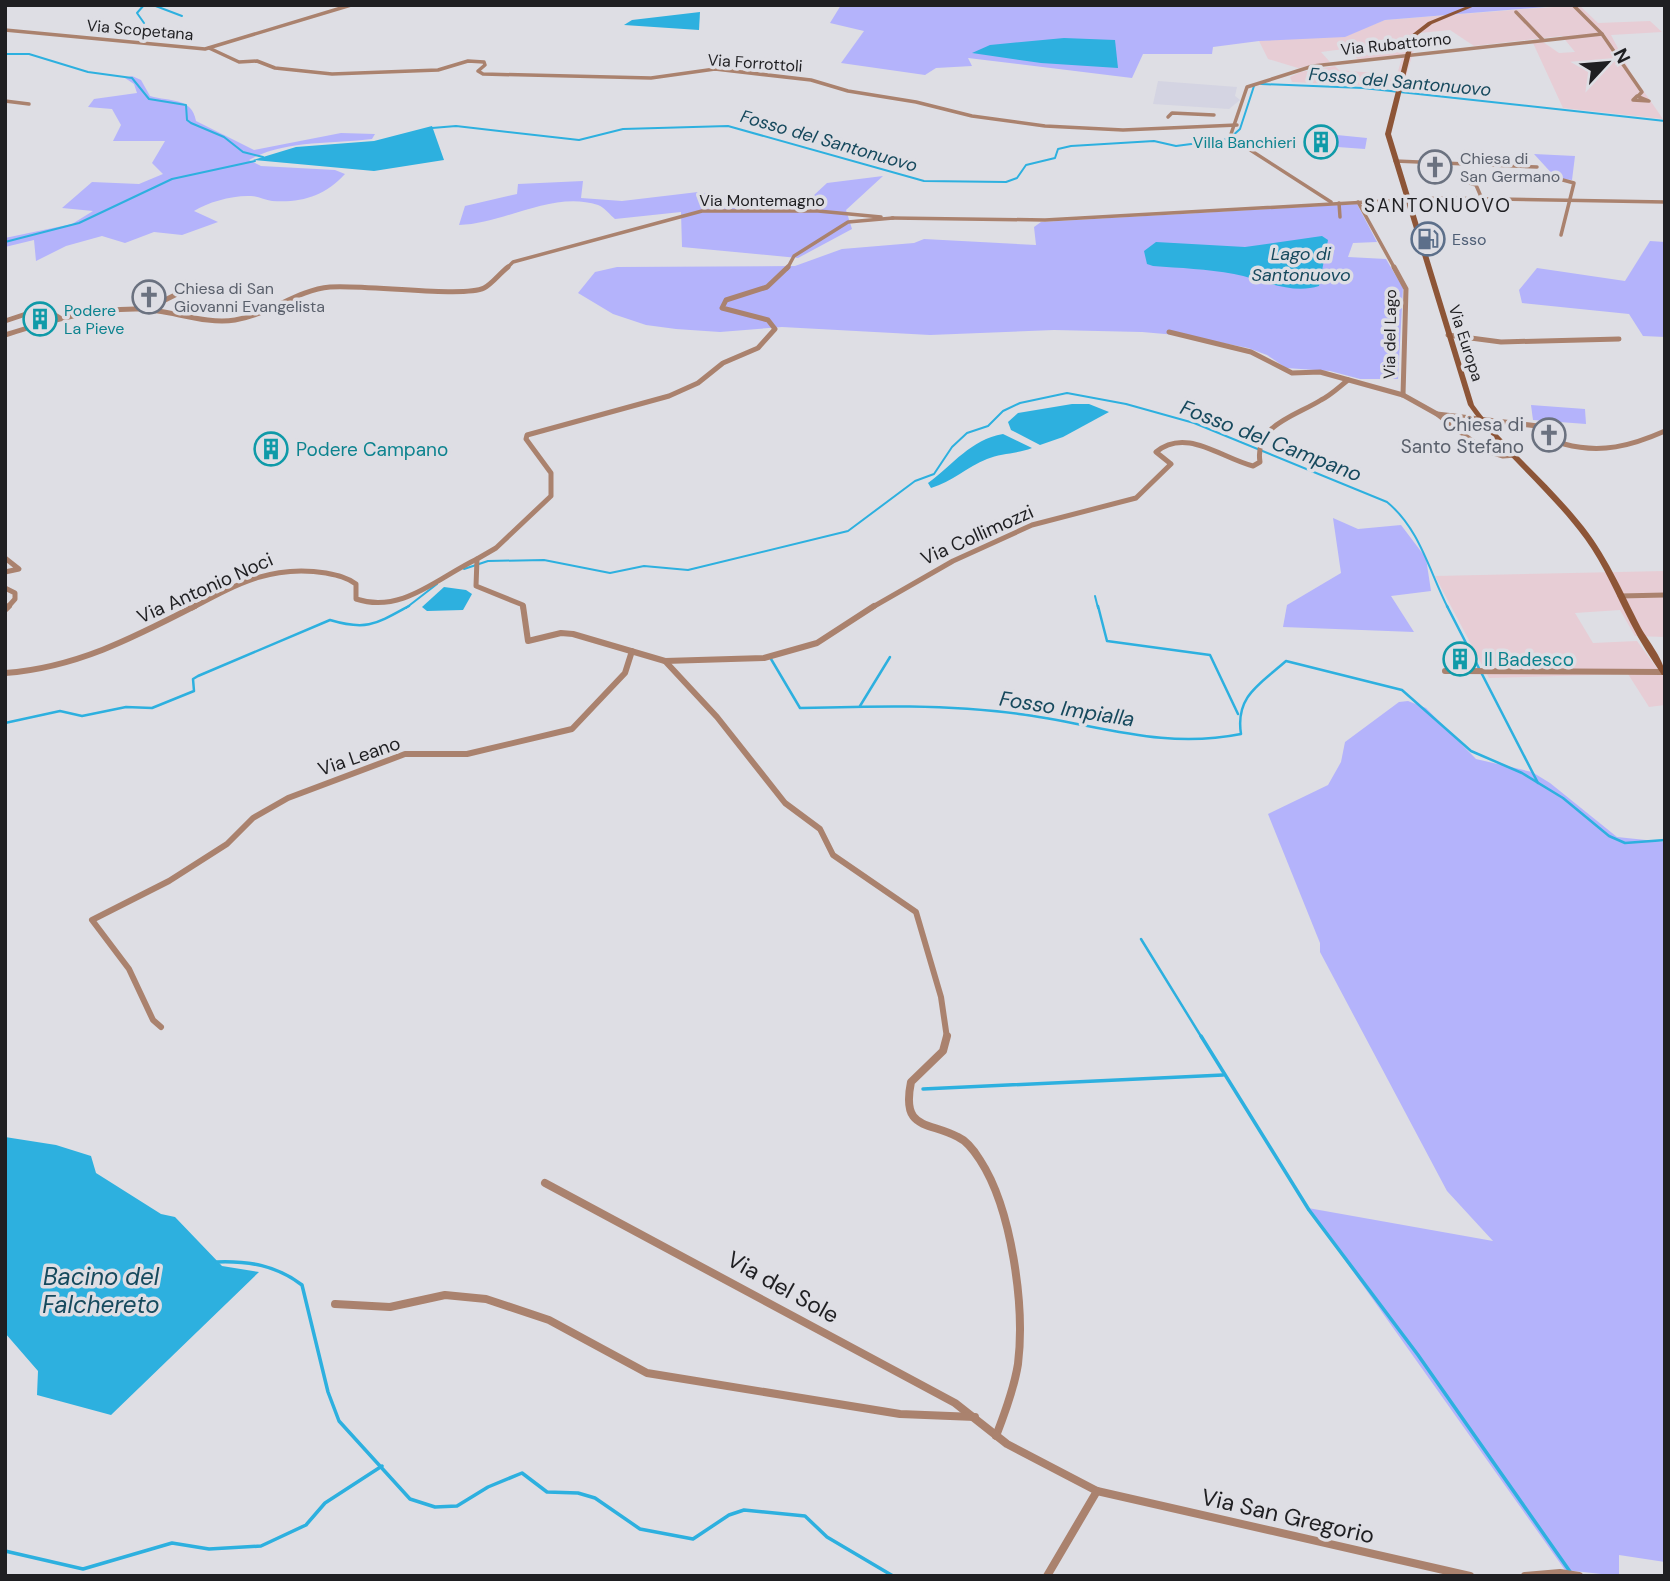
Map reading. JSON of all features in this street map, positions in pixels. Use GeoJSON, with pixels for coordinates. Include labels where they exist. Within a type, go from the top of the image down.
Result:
{"type":"FeatureCollection","features":[{"type":"Feature","properties":{"kind":"main road","name":"Via Europa"},"geometry":{"type":"LineString","coordinates":[[1475,5],[1424,26],[1413,36],[1406,55],[1388,134],[1406,200],[1471,405],[1480,419],[1516,455],[1592,543],[1645,645],[1664,672]]}},
{"type":"Feature","properties":{"kind":"street","name":"Via Scopetana"},"geometry":{"type":"LineString","coordinates":[[5,30],[53,33],[135,44],[209,48],[306,16],[351,5]]}},
{"type":"Feature","properties":{"kind":"street"},"geometry":{"type":"LineString","coordinates":[[1573,5],[1602,34],[1642,93],[1638,96]]}},
{"type":"Feature","properties":{"kind":"street"},"geometry":{"type":"LineString","coordinates":[[1516,12],[1542,40]]}},
{"type":"Feature","properties":{"kind":"street","name":"Via Rubattorno"},"geometry":{"type":"LineString","coordinates":[[1332,204],[1232,138],[1246,87],[1313,66],[1602,34]]}},
{"type":"Feature","properties":{"kind":"street","name":"Via Forrottoli"},"geometry":{"type":"LineString","coordinates":[[209,48],[239,62],[257,61],[275,68],[332,74],[438,71],[474,61],[484,62],[485,65],[478,71],[483,74],[651,78],[715,69],[775,74],[994,119],[1071,128],[1237,125]]}},
{"type":"Feature","properties":{"kind":"street"},"geometry":{"type":"LineString","coordinates":[[5,101],[29,104]]}},
{"type":"Feature","properties":{"kind":"street"},"geometry":{"type":"LineString","coordinates":[[1172,128],[1168,117],[1178,117],[1180,114],[1214,115]]}},
{"type":"Feature","properties":{"kind":"street"},"geometry":{"type":"LineString","coordinates":[[1395,161],[1537,167]]}},
{"type":"Feature","properties":{"kind":"street"},"geometry":{"type":"LineString","coordinates":[[1548,176],[1573,182],[1561,235]]}},
{"type":"Feature","properties":{"kind":"street"},"geometry":{"type":"LineString","coordinates":[[1471,183],[1476,186],[1482,199]]}},
{"type":"Feature","properties":{"kind":"street","name":"Via Montemagno"},"geometry":{"type":"LineString","coordinates":[[60,318],[141,309],[232,321],[255,317],[291,298],[328,287],[399,287],[467,292],[484,288],[513,262],[702,211],[818,211],[893,218],[1045,220],[1406,200],[1665,202]]}},
{"type":"Feature","properties":{"kind":"street","name":"Via del Lago"},"geometry":{"type":"LineString","coordinates":[[1358,202],[1406,289],[1403,395]]}},
{"type":"Feature","properties":{"kind":"street"},"geometry":{"type":"LineString","coordinates":[[1339,203],[1340,217]]}},
{"type":"Feature","properties":{"kind":"street"},"geometry":{"type":"LineString","coordinates":[[893,218],[848,222],[794,256],[786,271],[767,287],[726,300],[722,308],[773,325],[775,329],[758,348],[723,363],[698,383],[669,396],[527,435],[526,439],[551,474],[551,496],[496,548],[477,559],[476,586],[523,605],[524,629],[528,641],[561,633],[665,661],[717,717],[785,803],[820,829],[833,855],[916,912],[948,1031],[941,1053],[916,1071],[909,1082],[911,1112],[921,1125],[966,1142],[985,1170],[1003,1213],[1011,1248],[1019,1350],[1012,1394],[996,1436]]}},
{"type":"Feature","properties":{"kind":"street"},"geometry":{"type":"LineString","coordinates":[[106,311],[158,304],[175,295]]}},
{"type":"Feature","properties":{"kind":"street"},"geometry":{"type":"LineString","coordinates":[[5,321],[44,308],[56,313],[60,318],[5,335]]}},
{"type":"Feature","properties":{"kind":"street"},"geometry":{"type":"LineString","coordinates":[[1169,332],[1251,352],[1292,373],[1320,372],[1403,395],[1437,414],[1484,450],[1503,456],[1516,455]]}},
{"type":"Feature","properties":{"kind":"street"},"geometry":{"type":"LineString","coordinates":[[1448,335],[1501,342],[1619,339]]}},
{"type":"Feature","properties":{"kind":"street","name":"Via Collimozzi"},"geometry":{"type":"LineString","coordinates":[[665,661],[764,658],[817,643],[845,623],[953,561],[1032,525],[1136,498],[1169,468],[1168,461],[1156,452],[1168,444],[1196,444],[1253,466],[1260,462],[1259,448],[1270,428],[1322,400],[1348,380]]}},
{"type":"Feature","properties":{"kind":"street"},"geometry":{"type":"LineString","coordinates":[[1437,414],[1546,427],[1557,431],[1558,439],[1564,444],[1597,449],[1627,449],[1665,431]]}},
{"type":"Feature","properties":{"kind":"street"},"geometry":{"type":"LineString","coordinates":[[5,558],[19,569],[5,572]]}},
{"type":"Feature","properties":{"kind":"street","name":"Via Antonio Noci"},"geometry":{"type":"LineString","coordinates":[[5,673],[35,671],[82,658],[170,621],[201,602],[276,570],[346,576],[356,584],[356,599],[380,606],[407,599],[477,559]]}},
{"type":"Feature","properties":{"kind":"street"},"geometry":{"type":"LineString","coordinates":[[5,587],[15,593],[15,599],[5,610]]}},
{"type":"Feature","properties":{"kind":"street"},"geometry":{"type":"LineString","coordinates":[[1620,596],[1665,595]]}},
{"type":"Feature","properties":{"kind":"street","name":"Via Leano"},"geometry":{"type":"LineString","coordinates":[[161,1027],[153,1020],[130,969],[93,925],[92,920],[169,881],[227,844],[253,818],[288,798],[405,754],[467,754],[572,729],[625,673],[632,651]]}},
{"type":"Feature","properties":{"kind":"street"},"geometry":{"type":"LineString","coordinates":[[1445,671],[1664,672]]}},
{"type":"Feature","properties":{"kind":"street","name":"Via del Sole"},"geometry":{"type":"LineString","coordinates":[[545,1183],[793,1314],[975,1417],[996,1436]]}},
{"type":"Feature","properties":{"kind":"street"},"geometry":{"type":"LineString","coordinates":[[335,1304],[390,1307],[445,1295],[486,1300],[549,1321],[647,1373],[900,1414],[975,1417]]}},
{"type":"Feature","properties":{"kind":"street","name":"Via San Gregorio"},"geometry":{"type":"LineString","coordinates":[[996,1436],[1097,1491],[1470,1576]]}},
{"type":"Feature","properties":{"kind":"street"},"geometry":{"type":"LineString","coordinates":[[1047,1576],[1097,1491]]}},
{"type":"Feature","properties":{"kind":"street"},"geometry":{"type":"LineString","coordinates":[[1525,1576],[1579,1576]]}},
{"type":"Feature","properties":{"kind":"shaded area"},"geometry":{"type":"Polygon","coordinates":[[[841,5],[1570,5],[1385,20],[1345,37],[1259,41],[1213,47],[1212,54],[1143,54],[1132,78],[968,58],[972,66],[936,68],[925,75],[841,63],[864,31],[830,23],[841,5]]]}},
{"type":"Feature","properties":{"kind":"shaded area"},"geometry":{"type":"Polygon","coordinates":[[[1579,5],[1598,23],[1650,21],[1662,32],[1611,35],[1631,73],[1663,119],[1563,108],[1533,43],[1543,42],[1559,53],[1575,52],[1562,36],[1474,46],[1450,30],[1419,33],[1404,83],[1368,79],[1366,86],[1292,82],[1290,77],[1300,72],[1335,66],[1339,70],[1397,75],[1402,57],[1358,59],[1344,49],[1321,52],[1330,62],[1298,68],[1268,59],[1259,41],[1357,31],[1385,20],[1579,5]]]}},
{"type":"Feature","properties":{"kind":"shaded area"},"geometry":{"type":"Polygon","coordinates":[[[132,76],[141,80],[150,96],[185,104],[194,113],[196,121],[254,150],[341,133],[375,134],[372,139],[278,149],[249,160],[261,166],[335,170],[345,174],[321,193],[303,199],[272,201],[251,196],[229,198],[194,211],[218,222],[182,235],[154,232],[125,243],[102,236],[66,246],[36,261],[34,240],[5,247],[5,238],[72,224],[93,211],[62,208],[92,182],[139,184],[163,174],[152,163],[165,141],[113,141],[121,125],[112,109],[88,107],[94,99],[137,93],[134,84],[125,78],[132,76]]]}},
{"type":"Feature","properties":{"kind":"shaded area"},"geometry":{"type":"Polygon","coordinates":[[[1158,81],[1237,87],[1235,96],[1240,100],[1229,109],[1153,104],[1158,81]]]}},
{"type":"Feature","properties":{"kind":"shaded area"},"geometry":{"type":"Polygon","coordinates":[[[1327,134],[1367,138],[1365,149],[1324,146],[1327,134]]]}},
{"type":"Feature","properties":{"kind":"shaded area"},"geometry":{"type":"Polygon","coordinates":[[[1534,154],[1575,156],[1572,180],[1556,178],[1534,154]]]}},
{"type":"Feature","properties":{"kind":"shaded area"},"geometry":{"type":"Polygon","coordinates":[[[883,176],[846,210],[852,229],[798,258],[682,247],[681,212],[615,219],[600,206],[581,202],[546,204],[493,219],[459,225],[465,206],[517,194],[518,184],[583,181],[581,198],[622,201],[698,192],[730,199],[750,210],[799,209],[827,183],[883,176]]]}},
{"type":"Feature","properties":{"kind":"shaded area"},"geometry":{"type":"Polygon","coordinates":[[[1357,204],[1377,242],[1353,243],[1348,257],[1386,259],[1403,288],[1398,379],[1360,379],[1330,371],[1286,368],[1267,355],[1248,348],[1188,336],[1142,332],[1054,330],[930,335],[782,327],[720,332],[676,329],[646,325],[613,314],[578,293],[595,272],[617,267],[795,266],[842,249],[914,243],[924,239],[1036,245],[1034,227],[1041,222],[1357,204]]]}},
{"type":"Feature","properties":{"kind":"shaded area"},"geometry":{"type":"Polygon","coordinates":[[[1650,241],[1665,242],[1665,337],[1643,336],[1629,314],[1522,303],[1519,290],[1537,268],[1625,281],[1650,241]]]}},
{"type":"Feature","properties":{"kind":"shaded area"},"geometry":{"type":"Polygon","coordinates":[[[1531,405],[1585,409],[1586,424],[1533,420],[1531,405]]]}},
{"type":"Feature","properties":{"kind":"shaded area"},"geometry":{"type":"Polygon","coordinates":[[[1333,518],[1358,529],[1401,525],[1426,558],[1431,591],[1391,596],[1414,632],[1283,627],[1287,605],[1341,573],[1333,518]]]}},
{"type":"Feature","properties":{"kind":"shaded area"},"geometry":{"type":"Polygon","coordinates":[[[1665,571],[1665,637],[1635,636],[1620,610],[1575,613],[1593,643],[1637,641],[1665,679],[1665,705],[1649,707],[1628,674],[1489,678],[1435,576],[1665,571]]]}},
{"type":"Feature","properties":{"kind":"shaded area"},"geometry":{"type":"Polygon","coordinates":[[[1408,701],[1426,708],[1476,759],[1532,772],[1550,783],[1617,837],[1665,842],[1665,1562],[1619,1555],[1619,1576],[1565,1570],[1308,1208],[1493,1241],[1447,1191],[1320,952],[1320,943],[1268,814],[1328,785],[1341,762],[1345,742],[1399,702],[1408,701]]]}},
{"type":"Feature","properties":{"kind":"water"},"geometry":{"type":"Polygon","coordinates":[[[700,12],[699,30],[624,25],[632,20],[700,12]]]}},
{"type":"Feature","properties":{"kind":"water"},"geometry":{"type":"Polygon","coordinates":[[[1064,38],[1115,40],[1118,68],[1041,63],[972,53],[990,45],[1064,38]]]}},
{"type":"Feature","properties":{"kind":"water"},"geometry":{"type":"Polygon","coordinates":[[[432,126],[444,160],[374,171],[253,160],[296,147],[374,141],[432,126]]]}},
{"type":"Feature","properties":{"kind":"water","name":"Lago di Santonuovo"},"geometry":{"type":"Polygon","coordinates":[[[1322,236],[1328,240],[1319,286],[1298,289],[1224,272],[1153,266],[1147,264],[1144,251],[1156,242],[1245,247],[1322,236]]]}},
{"type":"Feature","properties":{"kind":"water"},"geometry":{"type":"Polygon","coordinates":[[[1072,404],[1089,404],[1109,412],[1063,437],[1040,445],[1011,430],[1008,422],[1018,413],[1072,404]]]}},
{"type":"Feature","properties":{"kind":"water"},"geometry":{"type":"Polygon","coordinates":[[[1003,434],[1032,448],[987,459],[931,488],[928,483],[972,447],[1003,434]]]}},
{"type":"Feature","properties":{"kind":"water"},"geometry":{"type":"Polygon","coordinates":[[[444,587],[466,590],[472,594],[463,610],[427,611],[422,607],[444,587]]]}},
{"type":"Feature","properties":{"kind":"water","name":"Bacino del Falchereto"},"geometry":{"type":"Polygon","coordinates":[[[5,1137],[56,1145],[91,1156],[96,1173],[161,1214],[175,1217],[222,1266],[259,1272],[111,1415],[37,1395],[38,1371],[5,1333],[5,1137]]]}},
{"type":"Feature","properties":{"kind":"waterway"},"geometry":{"type":"LineString","coordinates":[[144,5],[137,13],[144,23]]}},
{"type":"Feature","properties":{"kind":"waterway"},"geometry":{"type":"LineString","coordinates":[[153,5],[182,16]]}},
{"type":"Feature","properties":{"kind":"waterway","name":"Fosso del Santonuovo"},"geometry":{"type":"LineString","coordinates":[[5,54],[29,54],[88,72],[132,78],[149,99],[186,105],[187,120],[191,123],[224,137],[243,152],[263,157]]}},
{"type":"Feature","properties":{"kind":"waterway","name":"Fosso del Santonuovo"},"geometry":{"type":"LineString","coordinates":[[1261,84],[1363,88],[1665,121]]}},
{"type":"Feature","properties":{"kind":"waterway","name":"Fosso del Santonuovo"},"geometry":{"type":"LineString","coordinates":[[432,128],[456,126],[579,140],[623,129],[728,126],[924,181],[1006,182],[1017,178],[1026,165],[1055,158],[1058,149],[1071,146],[1154,141],[1176,146],[1229,139],[1240,129],[1254,86]]}},
{"type":"Feature","properties":{"kind":"waterway"},"geometry":{"type":"LineString","coordinates":[[5,242],[79,223],[172,179],[255,161]]}},
{"type":"Feature","properties":{"kind":"waterway","name":"Fosso del Campano"},"geometry":{"type":"LineString","coordinates":[[464,569],[488,561],[544,560],[610,573],[644,566],[688,570],[848,531],[915,481],[934,474],[952,447],[967,433],[988,426],[1003,411],[1020,403],[1067,393],[1126,404],[1194,423],[1387,502],[1416,538],[1448,608]]}},
{"type":"Feature","properties":{"kind":"waterway","name":"Fosso del Campano"},"geometry":{"type":"LineString","coordinates":[[408,607],[437,584]]}},
{"type":"Feature","properties":{"kind":"waterway"},"geometry":{"type":"LineString","coordinates":[[1095,596],[1098,608]]}},
{"type":"Feature","properties":{"kind":"waterway"},"geometry":{"type":"LineString","coordinates":[[1098,606],[1107,641],[1210,655],[1238,714]]}},
{"type":"Feature","properties":{"kind":"waterway","name":"Fosso del Campano"},"geometry":{"type":"LineString","coordinates":[[5,723],[60,711],[82,716],[126,707],[152,708],[194,691],[193,679],[198,676],[330,620],[353,625],[371,624],[408,607]]}},
{"type":"Feature","properties":{"kind":"waterway","name":"Fosso del Campano"},"geometry":{"type":"LineString","coordinates":[[1448,608],[1538,783]]}},
{"type":"Feature","properties":{"kind":"waterway"},"geometry":{"type":"LineString","coordinates":[[860,706],[890,657]]}},
{"type":"Feature","properties":{"kind":"waterway","name":"Fosso Impialla"},"geometry":{"type":"LineString","coordinates":[[771,659],[800,708],[882,706],[965,709],[1048,718],[1129,734],[1184,739],[1241,734],[1240,721],[1246,700],[1259,684],[1286,661],[1402,690],[1471,751],[1538,783]]}},
{"type":"Feature","properties":{"kind":"waterway","name":"Fosso Impialla"},"geometry":{"type":"LineString","coordinates":[[1538,783],[1563,798],[1609,836],[1625,843],[1665,840]]}},
{"type":"Feature","properties":{"kind":"waterway"},"geometry":{"type":"LineString","coordinates":[[1141,939],[1202,1038]]}},
{"type":"Feature","properties":{"kind":"waterway"},"geometry":{"type":"LineString","coordinates":[[1201,1036],[1309,1210],[1418,1355],[1571,1573]]}},
{"type":"Feature","properties":{"kind":"waterway"},"geometry":{"type":"LineString","coordinates":[[923,1089],[1223,1075]]}},
{"type":"Feature","properties":{"kind":"waterway"},"geometry":{"type":"LineString","coordinates":[[217,1262],[262,1266],[282,1273],[302,1285],[328,1392],[339,1421],[381,1467]]}},
{"type":"Feature","properties":{"kind":"waterway"},"geometry":{"type":"LineString","coordinates":[[5,1551],[83,1569],[172,1543],[209,1549],[261,1546],[306,1525],[325,1503],[381,1467]]}},
{"type":"Feature","properties":{"kind":"waterway"},"geometry":{"type":"LineString","coordinates":[[381,1467],[410,1499],[435,1507],[457,1506],[488,1487],[522,1473],[547,1492],[578,1493],[595,1498],[640,1529],[693,1539],[729,1515],[744,1510],[805,1516],[827,1537],[893,1576]]}},
{"type":"Feature","properties":{"kind":"place","name":"Villa Banchieri"},"geometry":{"type":"Point","coordinates":[1321,142]}},
{"type":"Feature","properties":{"kind":"place","name":"Chiesa di San Germano"},"geometry":{"type":"Point","coordinates":[1435,167]}},
{"type":"Feature","properties":{"kind":"place","name":"Esso"},"geometry":{"type":"Point","coordinates":[1428,239]}},
{"type":"Feature","properties":{"kind":"place","name":"Chiesa di San Giovanni Evangelista"},"geometry":{"type":"Point","coordinates":[149,297]}},
{"type":"Feature","properties":{"kind":"place","name":"Podere La Pieve"},"geometry":{"type":"Point","coordinates":[40,319]}},
{"type":"Feature","properties":{"kind":"place","name":"Chiesa di Santo Stefano"},"geometry":{"type":"Point","coordinates":[1549,435]}},
{"type":"Feature","properties":{"kind":"place","name":"Podere Campano"},"geometry":{"type":"Point","coordinates":[271,449]}},
{"type":"Feature","properties":{"kind":"place","name":"Il Badesco"},"geometry":{"type":"Point","coordinates":[1460,659]}},
{"type":"Feature","properties":{"kind":"district","name":"SANTONUOVO"},"geometry":{"type":"Point","coordinates":[1438,205]}}]}
